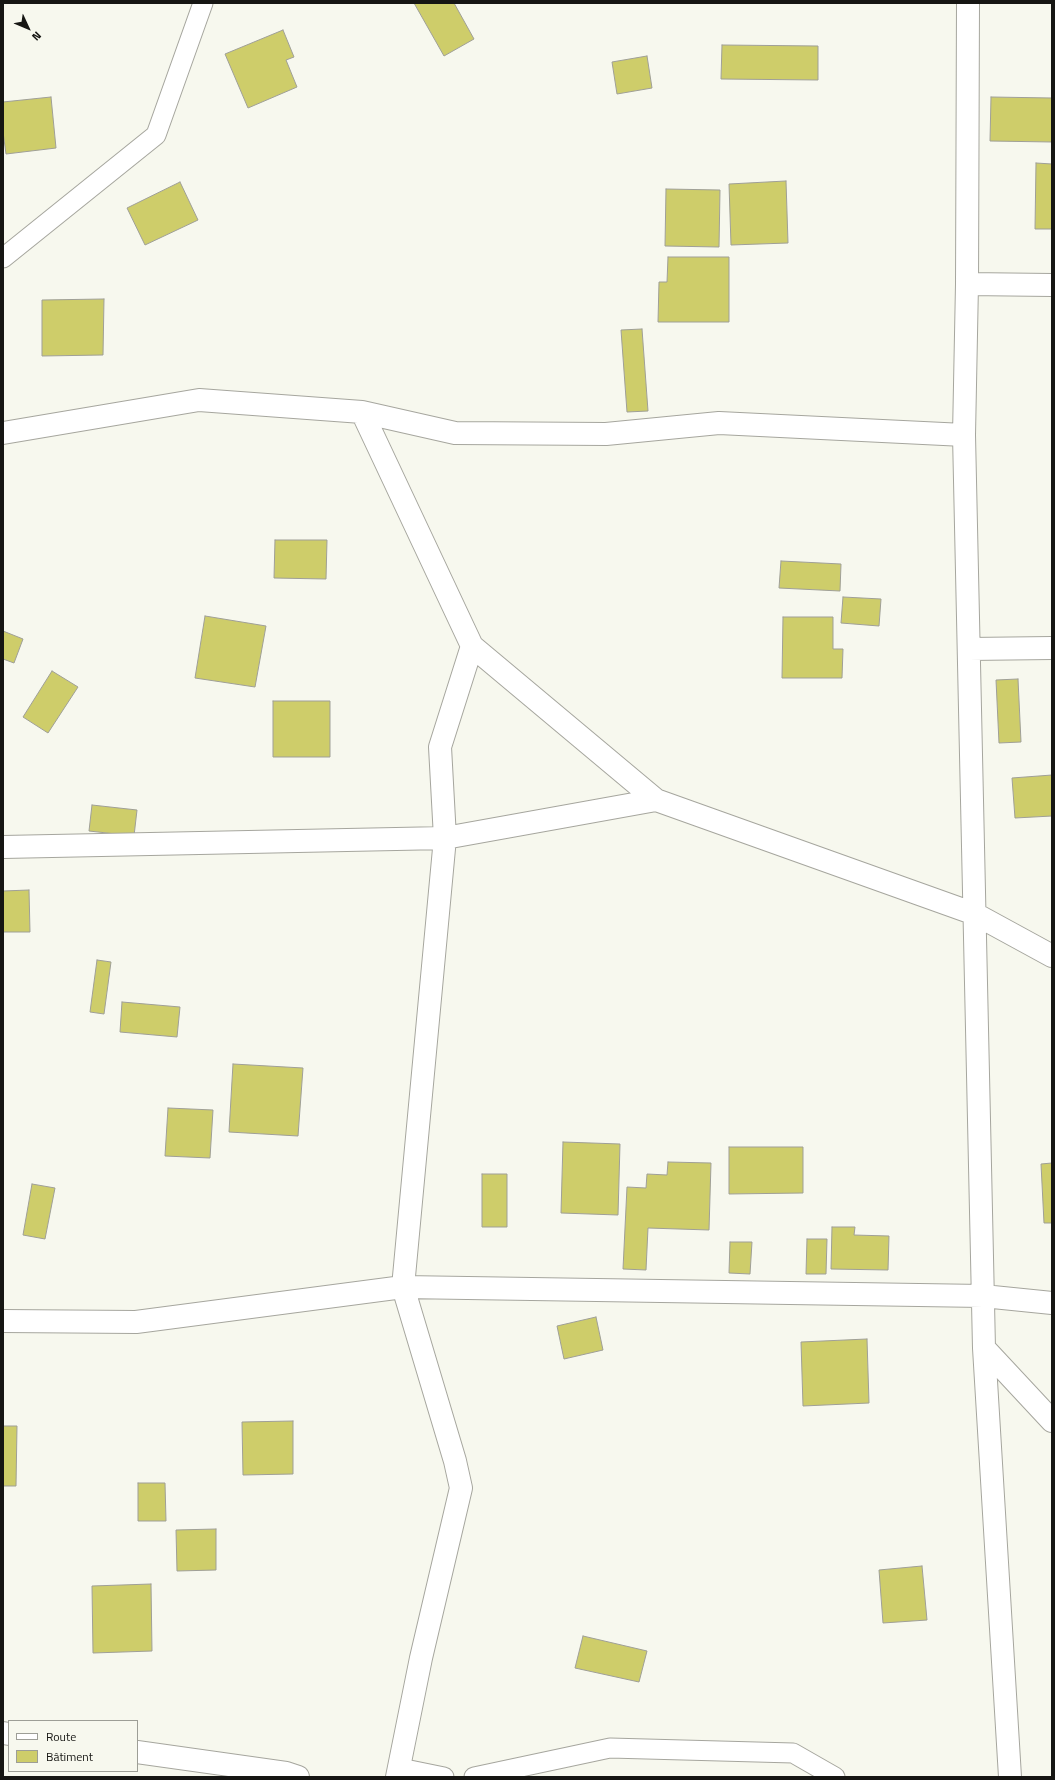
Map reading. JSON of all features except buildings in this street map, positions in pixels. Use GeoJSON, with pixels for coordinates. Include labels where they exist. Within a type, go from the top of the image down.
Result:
{"type":"FeatureCollection","features":[{"type":"Feature","properties":{"kind":"street"},"geometry":{"type":"LineString","coordinates":[[968,3],[967,284],[964,435],[984,1348],[1010,1777]]}},
{"type":"Feature","properties":{"kind":"street"},"geometry":{"type":"LineString","coordinates":[[967,284],[1052,285]]}},
{"type":"Feature","properties":{"kind":"street"},"geometry":{"type":"LineString","coordinates":[[3,433],[199,400],[362,412],[455,433],[606,434],[719,422],[964,435]]}},
{"type":"Feature","properties":{"kind":"street"},"geometry":{"type":"LineString","coordinates":[[362,412],[472,646],[656,800],[975,914],[1052,956]]}},
{"type":"Feature","properties":{"kind":"street"},"geometry":{"type":"LineString","coordinates":[[399,1772],[421,1658],[461,1488],[455,1461],[403,1287],[445,838],[440,747],[472,646]]}},
{"type":"Feature","properties":{"kind":"street"},"geometry":{"type":"LineString","coordinates":[[969,649],[1052,648]]}},
{"type":"Feature","properties":{"kind":"street"},"geometry":{"type":"LineString","coordinates":[[3,847],[445,838],[656,800]]}},
{"type":"Feature","properties":{"kind":"street"},"geometry":{"type":"LineString","coordinates":[[3,1321],[136,1322],[403,1287],[983,1296],[1052,1303]]}},
{"type":"Feature","properties":{"kind":"street"},"geometry":{"type":"LineString","coordinates":[[984,1348],[1052,1421]]}},
{"type":"Feature","properties":{"kind":"street"},"geometry":{"type":"LineString","coordinates":[[138,1752],[286,1773],[298,1777]]}},
{"type":"Feature","properties":{"kind":"lane"},"geometry":{"type":"LineString","coordinates":[[3,258],[156,135],[203,3]]}},
{"type":"Feature","properties":{"kind":"lane"},"geometry":{"type":"LineString","coordinates":[[474,1777],[610,1748],[793,1752],[835,1777]]}},
{"type":"Feature","properties":{"kind":"lane"},"geometry":{"type":"LineString","coordinates":[[399,1772],[444,1777]]}}]}
